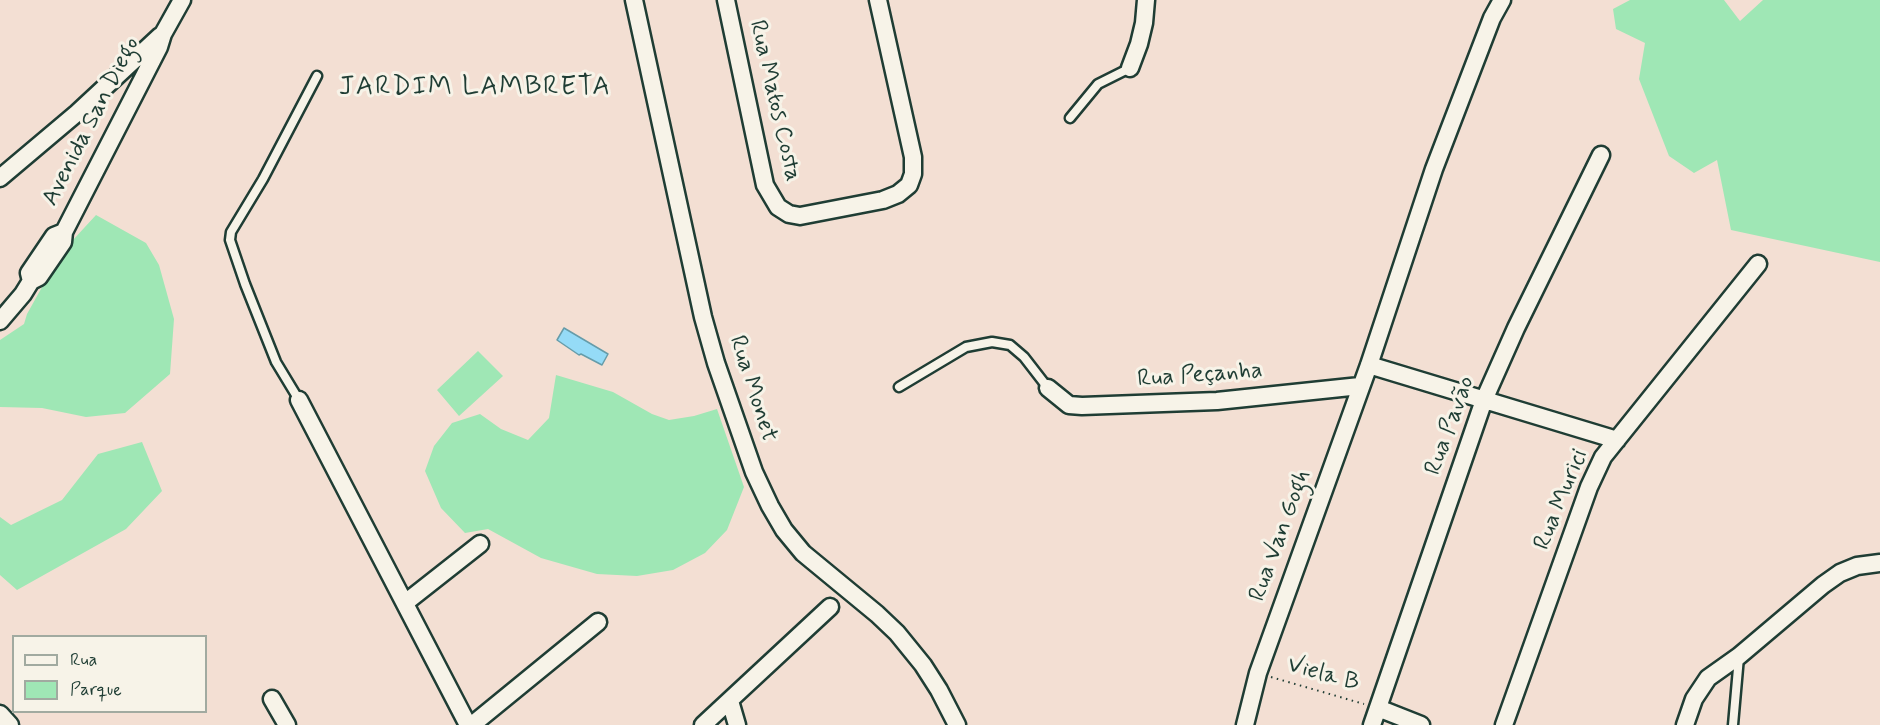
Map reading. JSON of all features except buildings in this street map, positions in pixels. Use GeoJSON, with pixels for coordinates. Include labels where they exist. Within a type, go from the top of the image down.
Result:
{"type":"FeatureCollection","features":[{"type":"Feature","properties":{"kind":"street"},"geometry":{"type":"LineString","coordinates":[[0,178],[77,113],[163,34],[182,0]]}},
{"type":"Feature","properties":{"kind":"street","name":"Rua Monet"},"geometry":{"type":"LineString","coordinates":[[634,0],[703,317],[716,363],[754,472],[784,530],[803,553],[897,633],[923,665],[957,725]]}},
{"type":"Feature","properties":{"kind":"street","name":"Rua Matos Costa"},"geometry":{"type":"LineString","coordinates":[[726,0],[765,185],[778,207],[789,214],[800,216],[884,200],[898,194],[909,185],[914,174],[913,158],[878,0]]}},
{"type":"Feature","properties":{"kind":"street"},"geometry":{"type":"LineString","coordinates":[[1130,68],[1144,23],[1146,0]]}},
{"type":"Feature","properties":{"kind":"street","name":"Rua Van Gogh"},"geometry":{"type":"LineString","coordinates":[[1245,725],[1258,673],[1369,365],[1434,169],[1492,18],[1502,0]]}},
{"type":"Feature","properties":{"kind":"street","name":"Avenida San Diego"},"geometry":{"type":"LineString","coordinates":[[0,321],[23,294],[31,281],[29,273],[54,236],[63,232],[159,47],[163,34]]}},
{"type":"Feature","properties":{"kind":"street","name":"Rua Pavão"},"geometry":{"type":"LineString","coordinates":[[1372,725],[1484,400],[1516,328],[1601,155]]}},
{"type":"Feature","properties":{"kind":"street","name":"Rua Murici"},"geometry":{"type":"LineString","coordinates":[[1504,725],[1589,487],[1603,457],[1758,264]]}},
{"type":"Feature","properties":{"kind":"street"},"geometry":{"type":"LineString","coordinates":[[1369,365],[1617,440]]}},
{"type":"Feature","properties":{"kind":"street","name":"Rua Peçanha"},"geometry":{"type":"LineString","coordinates":[[1048,388],[1068,405],[1082,406],[1217,401],[1360,386]]}},
{"type":"Feature","properties":{"kind":"street"},"geometry":{"type":"LineString","coordinates":[[299,400],[470,725],[598,622]]}},
{"type":"Feature","properties":{"kind":"street"},"geometry":{"type":"LineString","coordinates":[[405,603],[480,544]]}},
{"type":"Feature","properties":{"kind":"street"},"geometry":{"type":"LineString","coordinates":[[1685,725],[1694,699],[1708,678],[1739,656],[1840,573],[1857,566],[1880,563]]}},
{"type":"Feature","properties":{"kind":"street"},"geometry":{"type":"LineString","coordinates":[[707,724],[830,607]]}},
{"type":"Feature","properties":{"kind":"street"},"geometry":{"type":"LineString","coordinates":[[272,699],[287,725]]}},
{"type":"Feature","properties":{"kind":"street"},"geometry":{"type":"LineString","coordinates":[[730,701],[737,725]]}},
{"type":"Feature","properties":{"kind":"street"},"geometry":{"type":"LineString","coordinates":[[1378,708],[1421,725]]}},
{"type":"Feature","properties":{"kind":"street"},"geometry":{"type":"LineString","coordinates":[[0,714],[10,725]]}},
{"type":"Feature","properties":{"kind":"lane"},"geometry":{"type":"LineString","coordinates":[[1070,118],[1098,84],[1130,68]]}},
{"type":"Feature","properties":{"kind":"lane"},"geometry":{"type":"LineString","coordinates":[[299,400],[276,362],[241,275],[230,240],[231,232],[317,76]]}},
{"type":"Feature","properties":{"kind":"lane"},"geometry":{"type":"LineString","coordinates":[[899,387],[966,347],[992,342],[1010,345],[1024,357],[1048,388]]}},
{"type":"Feature","properties":{"kind":"lane"},"geometry":{"type":"LineString","coordinates":[[1733,725],[1739,656]]}},
{"type":"Feature","properties":{"kind":"path","name":"Viela B"},"geometry":{"type":"LineString","coordinates":[[1258,673],[1378,708]]}},
{"type":"Feature","properties":{"kind":"green space"},"geometry":{"type":"Polygon","coordinates":[[[1630,0],[1724,0],[1740,21],[1763,0],[1880,0],[1880,262],[1731,230],[1717,160],[1694,173],[1669,156],[1639,79],[1645,43],[1616,29],[1613,9],[1630,0]]]}},
{"type":"Feature","properties":{"kind":"green space"},"geometry":{"type":"Polygon","coordinates":[[[96,215],[146,243],[159,265],[174,319],[170,374],[125,413],[86,417],[42,408],[0,407],[0,340],[24,324],[27,314],[61,253],[96,215]]]}},
{"type":"Feature","properties":{"kind":"green space"},"geometry":{"type":"Polygon","coordinates":[[[478,351],[503,376],[459,416],[437,390],[478,351]]]}},
{"type":"Feature","properties":{"kind":"green space"},"geometry":{"type":"Polygon","coordinates":[[[556,375],[613,392],[652,414],[669,420],[717,409],[744,487],[727,530],[705,553],[673,570],[637,576],[597,574],[541,558],[488,529],[465,533],[441,508],[425,471],[434,446],[452,423],[480,414],[501,429],[528,440],[549,418],[556,375]]]}},
{"type":"Feature","properties":{"kind":"green space"},"geometry":{"type":"Polygon","coordinates":[[[142,442],[162,491],[126,529],[17,590],[0,575],[0,517],[11,525],[62,500],[98,454],[142,442]]]}},
{"type":"Feature","properties":{"kind":"water"},"geometry":{"type":"Polygon","coordinates":[[[564,328],[608,354],[602,365],[579,355],[557,340],[564,328]]]}},
{"type":"Feature","properties":{"kind":"district","name":"JARDIM LAMBRETA"},"geometry":{"type":"Point","coordinates":[475,88]}}]}
